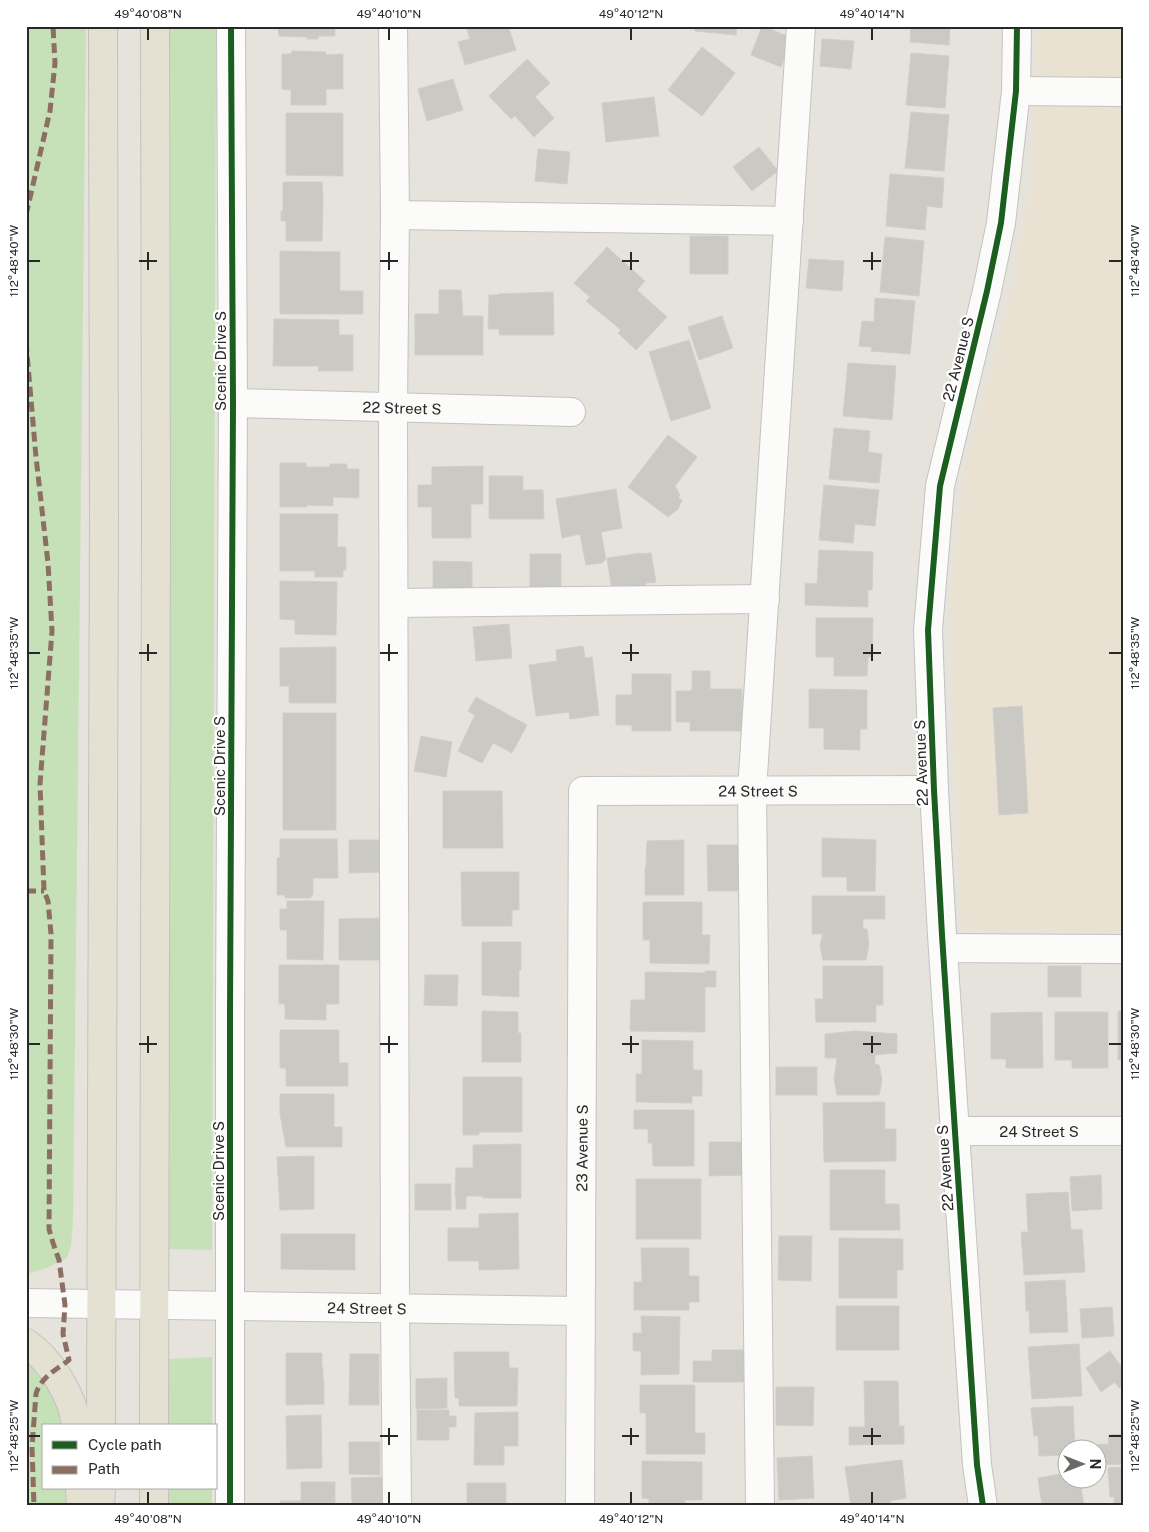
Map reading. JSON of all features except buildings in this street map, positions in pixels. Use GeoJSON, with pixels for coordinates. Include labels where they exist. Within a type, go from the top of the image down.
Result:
{"type":"FeatureCollection","features":[{"type":"Feature","properties":{"kind":"main road"},"geometry":{"type":"LineString","coordinates":[[101,1424],[103,26]]}},
{"type":"Feature","properties":{"kind":"main road"},"geometry":{"type":"LineString","coordinates":[[154,1424],[155,26]]}},
{"type":"Feature","properties":{"kind":"main road"},"geometry":{"type":"LineString","coordinates":[[26,1343],[35,1349],[54,1372],[67,1395],[75,1424]]}},
{"type":"Feature","properties":{"kind":"main road"},"geometry":{"type":"LineString","coordinates":[[80,1490],[80,1506]]}},
{"type":"Feature","properties":{"kind":"main road"},"geometry":{"type":"LineString","coordinates":[[100,1506],[101,1490]]}},
{"type":"Feature","properties":{"kind":"main road"},"geometry":{"type":"LineString","coordinates":[[154,1490],[154,1506]]}},
{"type":"Feature","properties":{"kind":"street","name":"Scenic Drive S"},"geometry":{"type":"LineString","coordinates":[[230,1506],[233,403],[231,26]]}},
{"type":"Feature","properties":{"kind":"street"},"geometry":{"type":"LineString","coordinates":[[393,26],[397,1506]]}},
{"type":"Feature","properties":{"kind":"street"},"geometry":{"type":"LineString","coordinates":[[760,1506],[752,791],[801,26]]}},
{"type":"Feature","properties":{"kind":"street","name":"22 Avenue S"},"geometry":{"type":"LineString","coordinates":[[982,1506],[977,1465],[943,948],[934,790],[928,630],[940,486],[987,291],[1001,223],[1016,91],[1017,26]]}},
{"type":"Feature","properties":{"kind":"street"},"geometry":{"type":"LineString","coordinates":[[1016,91],[1123,92]]}},
{"type":"Feature","properties":{"kind":"street"},"geometry":{"type":"LineString","coordinates":[[395,215],[789,221]]}},
{"type":"Feature","properties":{"kind":"street","name":"22 Street S"},"geometry":{"type":"LineString","coordinates":[[233,403],[571,412]]}},
{"type":"Feature","properties":{"kind":"street"},"geometry":{"type":"LineString","coordinates":[[394,603],[765,599]]}},
{"type":"Feature","properties":{"kind":"street","name":"24 Street S"},"geometry":{"type":"LineString","coordinates":[[583,791],[934,790]]}},
{"type":"Feature","properties":{"kind":"street","name":"23 Avenue S"},"geometry":{"type":"LineString","coordinates":[[580,1506],[583,791]]}},
{"type":"Feature","properties":{"kind":"street"},"geometry":{"type":"LineString","coordinates":[[943,948],[1123,949]]}},
{"type":"Feature","properties":{"kind":"street","name":"24 Street S"},"geometry":{"type":"LineString","coordinates":[[955,1131],[1123,1131]]}},
{"type":"Feature","properties":{"kind":"street","name":"24 Street S"},"geometry":{"type":"LineString","coordinates":[[26,1303],[580,1311]]}},
{"type":"Feature","properties":{"kind":"shaded area"},"geometry":{"type":"Polygon","coordinates":[[[1036,26],[1123,26],[1123,932],[961,929],[949,608],[965,462],[1011,291],[1032,178],[1036,26]]]}},
{"type":"Feature","properties":{"kind":"green space"},"geometry":{"type":"Polygon","coordinates":[[[26,26],[86,26],[73,1221],[71,1245],[67,1258],[47,1268],[26,1274],[26,26]]]}},
{"type":"Feature","properties":{"kind":"green space"},"geometry":{"type":"Polygon","coordinates":[[[170,26],[216,26],[212,1250],[166,1249],[170,26]]]}},
{"type":"Feature","properties":{"kind":"green space"},"geometry":{"type":"Polygon","coordinates":[[[26,1355],[40,1368],[67,1424],[42,1424],[42,1490],[72,1490],[72,1506],[26,1506],[26,1355]]]}},
{"type":"Feature","properties":{"kind":"green space"},"geometry":{"type":"Polygon","coordinates":[[[212,1357],[212,1424],[167,1424],[167,1359],[212,1357]]]}},
{"type":"Feature","properties":{"kind":"green space"},"geometry":{"type":"Polygon","coordinates":[[[167,1490],[212,1490],[212,1506],[167,1506],[167,1490]]]}},
{"type":"Feature","properties":{"kind":"marked path"},"geometry":{"type":"LineString","coordinates":[[26,215],[50,111],[55,63],[53,26]]}},
{"type":"Feature","properties":{"kind":"marked path"},"geometry":{"type":"LineString","coordinates":[[26,342],[48,563],[52,631],[40,784],[44,891],[48,901],[51,934],[49,1229],[59,1260],[65,1305],[63,1334],[69,1360],[54,1370],[41,1383],[36,1394],[32,1447],[34,1506]]}},
{"type":"Feature","properties":{"kind":"marked path"},"geometry":{"type":"LineString","coordinates":[[26,891],[44,891]]}},
{"type":"Feature","properties":{"kind":"cycle path"},"geometry":{"type":"LineString","coordinates":[[230,1506],[233,403],[231,26]]}},
{"type":"Feature","properties":{"kind":"cycle path"},"geometry":{"type":"LineString","coordinates":[[983,1506],[977,1465],[942,935],[928,630],[940,486],[987,291],[1001,223],[1016,91],[1017,26]]}}]}
